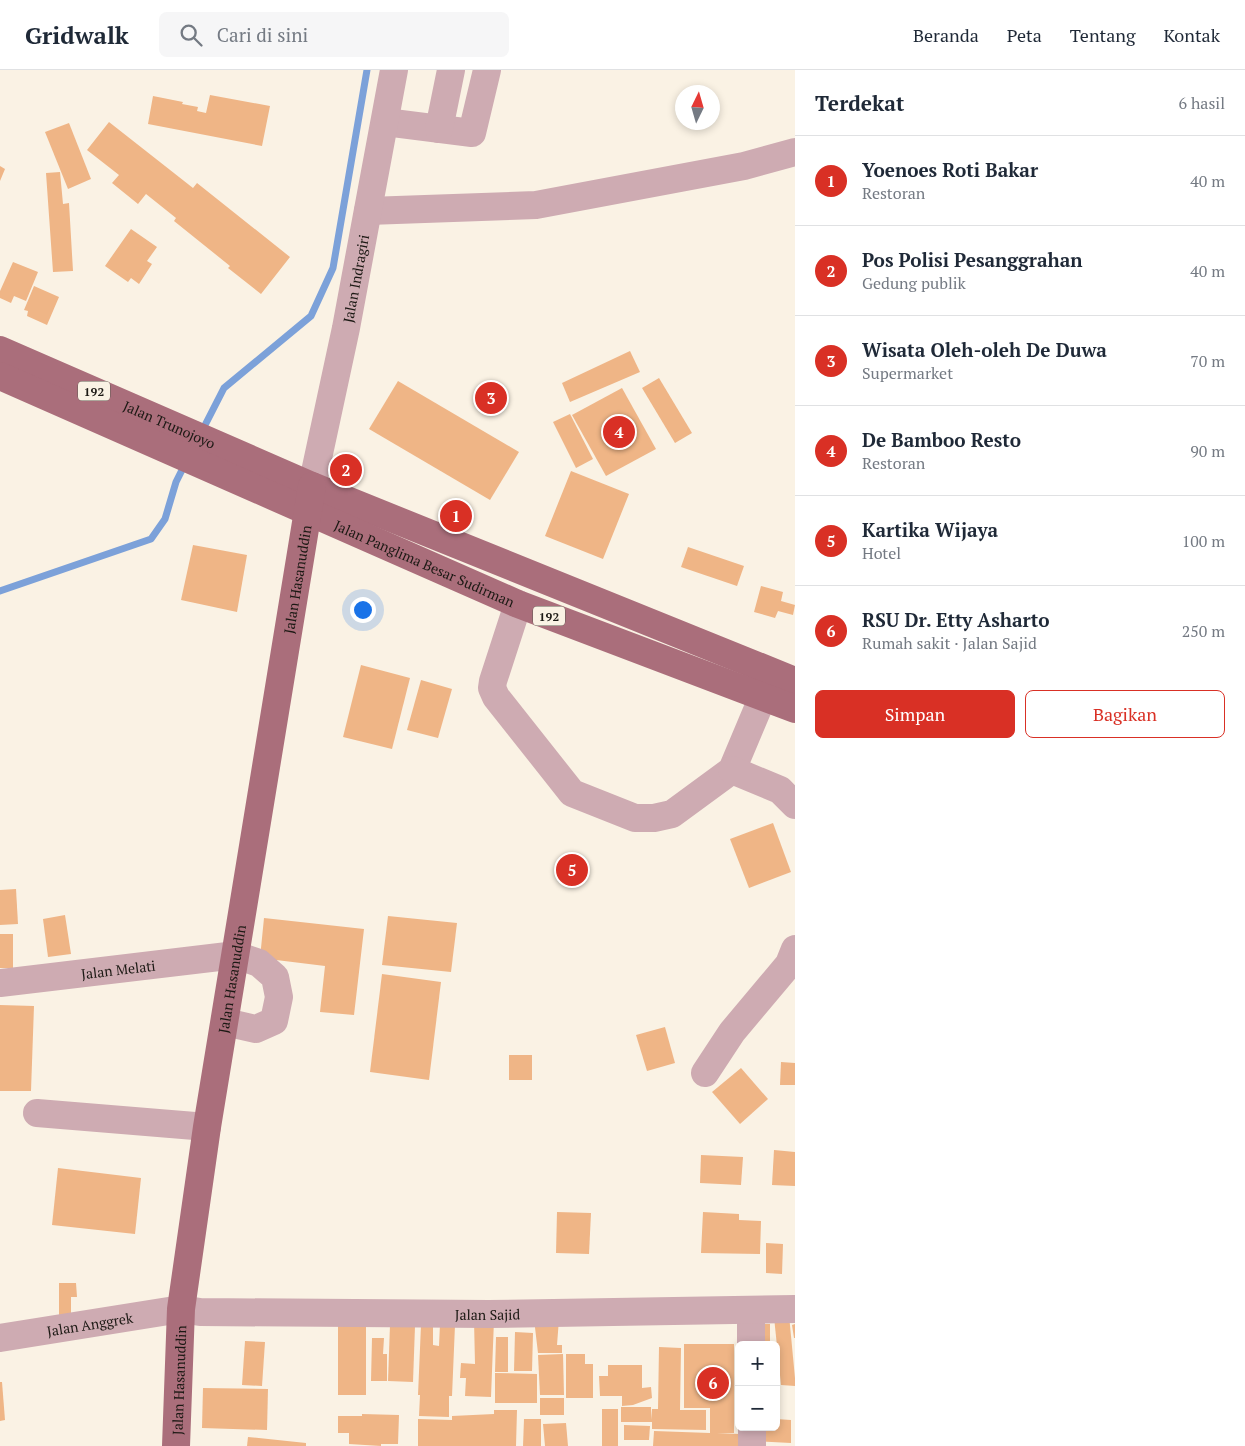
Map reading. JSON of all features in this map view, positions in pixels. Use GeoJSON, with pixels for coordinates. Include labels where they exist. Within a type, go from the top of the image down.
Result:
{"type":"FeatureCollection","features":[{"type":"Feature","properties":{"kind":"main road","name":"Jalan Trunojoyo"},"geometry":{"type":"LineString","coordinates":[[0,350],[210,454],[312,486]]}},
{"type":"Feature","properties":{"kind":"main road","name":"Jalan Trunojoyo"},"geometry":{"type":"LineString","coordinates":[[0,376],[183,442]]}},
{"type":"Feature","properties":{"kind":"main road","name":"Jalan Trunojoyo"},"geometry":{"type":"LineString","coordinates":[[210,454],[307,512]]}},
{"type":"Feature","properties":{"kind":"main road","name":"Jalan Hasanuddin"},"geometry":{"type":"LineString","coordinates":[[176,1446],[181,1309],[207,1127],[312,486]]}},
{"type":"Feature","properties":{"kind":"main road","name":"Jalan Panglima Besar Sudirman"},"geometry":{"type":"LineString","coordinates":[[312,486],[784,677]]}},
{"type":"Feature","properties":{"kind":"main road","name":"Jalan Panglima Besar Sudirman"},"geometry":{"type":"LineString","coordinates":[[307,512],[518,604],[764,699],[795,709]]}},
{"type":"Feature","properties":{"kind":"street","name":"Jalan Indragiri"},"geometry":{"type":"LineString","coordinates":[[312,486],[368,211],[394,70]]}},
{"type":"Feature","properties":{"kind":"street"},"geometry":{"type":"LineString","coordinates":[[439,129],[451,70]]}},
{"type":"Feature","properties":{"kind":"street"},"geometry":{"type":"LineString","coordinates":[[385,122],[472,133],[487,70]]}},
{"type":"Feature","properties":{"kind":"street"},"geometry":{"type":"LineString","coordinates":[[368,211],[536,205],[744,166],[795,152]]}},
{"type":"Feature","properties":{"kind":"street"},"geometry":{"type":"LineString","coordinates":[[518,604],[492,688],[496,697],[572,793],[635,818],[654,818],[672,814],[732,770],[764,699],[784,677]]}},
{"type":"Feature","properties":{"kind":"street"},"geometry":{"type":"LineString","coordinates":[[732,770],[780,790],[795,805]]}},
{"type":"Feature","properties":{"kind":"street"},"geometry":{"type":"LineString","coordinates":[[705,1073],[732,1032],[789,964],[795,949]]}},
{"type":"Feature","properties":{"kind":"street"},"geometry":{"type":"LineString","coordinates":[[225,1022],[256,1029],[274,1021],[279,997],[276,977],[259,964],[236,955]]}},
{"type":"Feature","properties":{"kind":"street","name":"Jalan Melati"},"geometry":{"type":"LineString","coordinates":[[0,984],[236,955]]}},
{"type":"Feature","properties":{"kind":"street"},"geometry":{"type":"LineString","coordinates":[[37,1112],[207,1127]]}},
{"type":"Feature","properties":{"kind":"street","name":"Jalan Sajid"},"geometry":{"type":"LineString","coordinates":[[181,1309],[200,1312],[479,1314],[795,1309]]}},
{"type":"Feature","properties":{"kind":"street","name":"Jalan Anggrek"},"geometry":{"type":"LineString","coordinates":[[0,1338],[181,1309]]}},
{"type":"Feature","properties":{"kind":"street"},"geometry":{"type":"LineString","coordinates":[[751,1311],[751,1341]]}},
{"type":"Feature","properties":{"kind":"street"},"geometry":{"type":"LineString","coordinates":[[752,1431],[752,1446]]}},
{"type":"Feature","properties":{"kind":"building"},"geometry":{"type":"Polygon","coordinates":[[[210,95],[270,106],[262,146],[148,124],[153,96],[183,102],[182,104],[198,107],[197,111],[206,113],[210,95]]]}},
{"type":"Feature","properties":{"kind":"building"},"geometry":{"type":"Polygon","coordinates":[[[109,122],[193,188],[197,183],[290,257],[261,294],[228,268],[230,266],[174,221],[176,218],[146,194],[138,204],[112,183],[119,175],[87,150],[109,122]]]}},
{"type":"Feature","properties":{"kind":"building"},"geometry":{"type":"Polygon","coordinates":[[[69,123],[91,179],[68,189],[45,132],[69,123]]]}},
{"type":"Feature","properties":{"kind":"building"},"geometry":{"type":"Polygon","coordinates":[[[0,166],[5,169],[0,181],[0,166]]]}},
{"type":"Feature","properties":{"kind":"building"},"geometry":{"type":"Polygon","coordinates":[[[60,172],[63,204],[69,203],[73,271],[53,272],[46,173],[60,172]]]}},
{"type":"Feature","properties":{"kind":"building"},"geometry":{"type":"Polygon","coordinates":[[[131,229],[157,247],[147,261],[152,264],[139,284],[131,278],[128,282],[105,266],[131,229]]]}},
{"type":"Feature","properties":{"kind":"building"},"geometry":{"type":"Polygon","coordinates":[[[13,262],[38,272],[26,301],[14,296],[11,303],[0,298],[0,291],[13,262]]]}},
{"type":"Feature","properties":{"kind":"building"},"geometry":{"type":"Polygon","coordinates":[[[34,286],[59,297],[47,325],[27,316],[28,311],[24,310],[34,286]]]}},
{"type":"Feature","properties":{"kind":"building"},"geometry":{"type":"Polygon","coordinates":[[[630,351],[640,372],[570,402],[562,383],[630,351]]]}},
{"type":"Feature","properties":{"kind":"building"},"geometry":{"type":"Polygon","coordinates":[[[659,378],[692,433],[675,443],[642,388],[659,378]]]}},
{"type":"Feature","properties":{"kind":"building"},"geometry":{"type":"Polygon","coordinates":[[[398,381],[519,452],[490,500],[369,429],[398,381]]]}},
{"type":"Feature","properties":{"kind":"building"},"geometry":{"type":"Polygon","coordinates":[[[622,388],[656,449],[606,476],[572,415],[622,388]]]}},
{"type":"Feature","properties":{"kind":"building"},"geometry":{"type":"Polygon","coordinates":[[[570,414],[593,459],[576,468],[553,422],[570,414]]]}},
{"type":"Feature","properties":{"kind":"building"},"geometry":{"type":"Polygon","coordinates":[[[571,471],[629,494],[603,559],[545,536],[571,471]]]}},
{"type":"Feature","properties":{"kind":"building"},"geometry":{"type":"Polygon","coordinates":[[[193,545],[247,555],[237,612],[181,600],[193,545]]]}},
{"type":"Feature","properties":{"kind":"building"},"geometry":{"type":"Polygon","coordinates":[[[688,547],[744,566],[737,586],[681,567],[688,547]]]}},
{"type":"Feature","properties":{"kind":"building"},"geometry":{"type":"Polygon","coordinates":[[[761,586],[783,592],[781,601],[795,605],[793,615],[778,611],[775,618],[754,612],[761,586]]]}},
{"type":"Feature","properties":{"kind":"building"},"geometry":{"type":"Polygon","coordinates":[[[361,665],[410,678],[392,749],[343,737],[361,665]]]}},
{"type":"Feature","properties":{"kind":"building"},"geometry":{"type":"Polygon","coordinates":[[[421,680],[452,689],[438,738],[407,730],[421,680]]]}},
{"type":"Feature","properties":{"kind":"building"},"geometry":{"type":"Polygon","coordinates":[[[773,823],[791,872],[749,888],[730,839],[773,823]]]}},
{"type":"Feature","properties":{"kind":"building"},"geometry":{"type":"Polygon","coordinates":[[[16,889],[18,924],[0,925],[0,890],[16,889]]]}},
{"type":"Feature","properties":{"kind":"building"},"geometry":{"type":"Polygon","coordinates":[[[65,915],[71,954],[48,957],[43,919],[65,915]]]}},
{"type":"Feature","properties":{"kind":"building"},"geometry":{"type":"Polygon","coordinates":[[[388,916],[457,923],[451,972],[382,965],[388,916]]]}},
{"type":"Feature","properties":{"kind":"building"},"geometry":{"type":"Polygon","coordinates":[[[264,918],[364,929],[354,1015],[320,1012],[325,966],[260,958],[264,918]]]}},
{"type":"Feature","properties":{"kind":"building"},"geometry":{"type":"Polygon","coordinates":[[[0,934],[13,934],[13,968],[0,968],[0,934]]]}},
{"type":"Feature","properties":{"kind":"building"},"geometry":{"type":"Polygon","coordinates":[[[382,974],[441,982],[429,1080],[370,1072],[382,974]]]}},
{"type":"Feature","properties":{"kind":"building"},"geometry":{"type":"Polygon","coordinates":[[[0,1005],[34,1006],[31,1091],[0,1091],[0,1005]]]}},
{"type":"Feature","properties":{"kind":"building"},"geometry":{"type":"Polygon","coordinates":[[[665,1027],[675,1063],[647,1071],[636,1035],[665,1027]]]}},
{"type":"Feature","properties":{"kind":"building"},"geometry":{"type":"Polygon","coordinates":[[[509,1055],[532,1055],[532,1080],[509,1080],[509,1055]]]}},
{"type":"Feature","properties":{"kind":"building"},"geometry":{"type":"Polygon","coordinates":[[[781,1062],[795,1063],[795,1085],[780,1085],[781,1062]]]}},
{"type":"Feature","properties":{"kind":"building"},"geometry":{"type":"Polygon","coordinates":[[[741,1068],[768,1099],[740,1124],[712,1092],[741,1068]]]}},
{"type":"Feature","properties":{"kind":"building"},"geometry":{"type":"Polygon","coordinates":[[[774,1150],[795,1152],[795,1186],[772,1185],[774,1150]]]}},
{"type":"Feature","properties":{"kind":"building"},"geometry":{"type":"Polygon","coordinates":[[[701,1155],[743,1157],[741,1185],[700,1183],[701,1155]]]}},
{"type":"Feature","properties":{"kind":"building"},"geometry":{"type":"Polygon","coordinates":[[[58,1168],[141,1178],[135,1234],[52,1225],[58,1168]]]}},
{"type":"Feature","properties":{"kind":"building"},"geometry":{"type":"Polygon","coordinates":[[[557,1212],[591,1213],[589,1254],[556,1253],[557,1212]]]}},
{"type":"Feature","properties":{"kind":"building"},"geometry":{"type":"Polygon","coordinates":[[[703,1212],[739,1214],[739,1220],[761,1221],[760,1254],[701,1253],[703,1212]]]}},
{"type":"Feature","properties":{"kind":"building"},"geometry":{"type":"Polygon","coordinates":[[[766,1243],[783,1244],[782,1274],[766,1273],[766,1243]]]}},
{"type":"Feature","properties":{"kind":"building"},"geometry":{"type":"Polygon","coordinates":[[[59,1283],[76,1283],[77,1297],[71,1297],[71,1320],[59,1320],[59,1283]]]}},
{"type":"Feature","properties":{"kind":"building"},"geometry":{"type":"Polygon","coordinates":[[[789,1315],[795,1386],[781,1385],[780,1341],[776,1341],[774,1317],[789,1315]]]}},
{"type":"Feature","properties":{"kind":"building"},"geometry":{"type":"Polygon","coordinates":[[[534,1319],[559,1319],[557,1345],[562,1345],[562,1353],[538,1353],[534,1319]]]}},
{"type":"Feature","properties":{"kind":"building"},"geometry":{"type":"Polygon","coordinates":[[[474,1320],[494,1320],[491,1397],[465,1396],[466,1378],[460,1378],[461,1363],[475,1364],[474,1320]]]}},
{"type":"Feature","properties":{"kind":"building"},"geometry":{"type":"Polygon","coordinates":[[[338,1323],[366,1323],[366,1395],[338,1395],[338,1323]]]}},
{"type":"Feature","properties":{"kind":"building"},"geometry":{"type":"Polygon","coordinates":[[[440,1324],[455,1325],[452,1396],[449,1396],[449,1417],[419,1416],[421,1325],[433,1325],[433,1345],[439,1346],[440,1324]]]}},
{"type":"Feature","properties":{"kind":"building"},"geometry":{"type":"Polygon","coordinates":[[[752,1324],[770,1324],[770,1341],[752,1341],[752,1324]]]}},
{"type":"Feature","properties":{"kind":"building"},"geometry":{"type":"Polygon","coordinates":[[[795,1324],[795,1338],[794,1338],[792,1325],[795,1324]]]}},
{"type":"Feature","properties":{"kind":"building"},"geometry":{"type":"Polygon","coordinates":[[[390,1325],[415,1326],[413,1382],[388,1381],[390,1325]]]}},
{"type":"Feature","properties":{"kind":"building"},"geometry":{"type":"Polygon","coordinates":[[[515,1332],[533,1333],[532,1371],[514,1371],[515,1332]]]}},
{"type":"Feature","properties":{"kind":"building"},"geometry":{"type":"Polygon","coordinates":[[[496,1337],[508,1337],[508,1372],[495,1372],[496,1337]]]}},
{"type":"Feature","properties":{"kind":"building"},"geometry":{"type":"Polygon","coordinates":[[[372,1338],[384,1338],[383,1354],[387,1354],[387,1381],[371,1381],[372,1338]]]}},
{"type":"Feature","properties":{"kind":"building"},"geometry":{"type":"Polygon","coordinates":[[[245,1341],[265,1342],[262,1386],[242,1385],[245,1341]]]}},
{"type":"Feature","properties":{"kind":"building"},"geometry":{"type":"Polygon","coordinates":[[[684,1344],[734,1344],[734,1433],[717,1433],[739,1434],[738,1446],[653,1446],[654,1431],[710,1433],[710,1408],[684,1408],[684,1344]]]}},
{"type":"Feature","properties":{"kind":"building"},"geometry":{"type":"Polygon","coordinates":[[[659,1347],[681,1348],[680,1410],[706,1410],[706,1430],[652,1429],[652,1422],[621,1422],[621,1407],[651,1407],[651,1420],[652,1409],[658,1409],[659,1347]]]}},
{"type":"Feature","properties":{"kind":"building"},"geometry":{"type":"Polygon","coordinates":[[[563,1354],[564,1395],[540,1395],[538,1355],[563,1354]]]}},
{"type":"Feature","properties":{"kind":"building"},"geometry":{"type":"Polygon","coordinates":[[[566,1354],[585,1354],[585,1364],[593,1364],[593,1398],[566,1398],[566,1354]]]}},
{"type":"Feature","properties":{"kind":"building"},"geometry":{"type":"Polygon","coordinates":[[[608,1365],[642,1365],[642,1388],[651,1387],[652,1398],[633,1405],[622,1406],[622,1396],[600,1396],[599,1376],[608,1376],[608,1365]]]}},
{"type":"Feature","properties":{"kind":"building"},"geometry":{"type":"Polygon","coordinates":[[[495,1373],[537,1374],[537,1403],[495,1403],[495,1373]]]}},
{"type":"Feature","properties":{"kind":"building"},"geometry":{"type":"Polygon","coordinates":[[[0,1382],[2,1382],[5,1420],[0,1421],[0,1382]]]}},
{"type":"Feature","properties":{"kind":"building"},"geometry":{"type":"Polygon","coordinates":[[[203,1388],[268,1389],[267,1430],[202,1428],[203,1388]]]}},
{"type":"Feature","properties":{"kind":"building"},"geometry":{"type":"Polygon","coordinates":[[[540,1398],[564,1398],[564,1415],[540,1415],[540,1398]]]}},
{"type":"Feature","properties":{"kind":"building"},"geometry":{"type":"Polygon","coordinates":[[[602,1409],[618,1409],[618,1446],[602,1446],[602,1409]]]}},
{"type":"Feature","properties":{"kind":"building"},"geometry":{"type":"Polygon","coordinates":[[[494,1410],[517,1410],[516,1446],[418,1446],[418,1419],[452,1420],[452,1416],[494,1414],[494,1410]]]}},
{"type":"Feature","properties":{"kind":"building"},"geometry":{"type":"Polygon","coordinates":[[[362,1414],[399,1415],[398,1444],[381,1444],[381,1446],[349,1444],[349,1433],[338,1433],[338,1416],[362,1416],[362,1414]]]}},
{"type":"Feature","properties":{"kind":"building"},"geometry":{"type":"Polygon","coordinates":[[[524,1419],[541,1419],[541,1446],[523,1446],[524,1419]]]}},
{"type":"Feature","properties":{"kind":"building"},"geometry":{"type":"Polygon","coordinates":[[[780,1419],[791,1420],[791,1443],[752,1441],[753,1431],[780,1431],[780,1419]]]}},
{"type":"Feature","properties":{"kind":"building"},"geometry":{"type":"Polygon","coordinates":[[[566,1423],[568,1446],[545,1446],[543,1424],[566,1423]]]}},
{"type":"Feature","properties":{"kind":"building"},"geometry":{"type":"Polygon","coordinates":[[[624,1425],[650,1426],[649,1440],[624,1440],[624,1425]]]}},
{"type":"Feature","properties":{"kind":"building"},"geometry":{"type":"Polygon","coordinates":[[[248,1437],[306,1443],[306,1446],[247,1446],[248,1437]]]}},
{"type":"Feature","properties":{"kind":"waterway"},"geometry":{"type":"LineString","coordinates":[[201,433],[224,388],[311,316],[333,268],[367,70]]}},
{"type":"Feature","properties":{"kind":"waterway"},"geometry":{"type":"LineString","coordinates":[[0,591],[151,539],[165,519],[176,482],[185,464]]}},
{"type":"Feature","properties":{"kind":"place","name":"Wisata Oleh-oleh De Duwa"},"geometry":{"type":"Point","coordinates":[491,398]}},
{"type":"Feature","properties":{"kind":"place","name":"De Bamboo Resto"},"geometry":{"type":"Point","coordinates":[619,432]}},
{"type":"Feature","properties":{"kind":"place","name":"Pos Polisi Pesanggrahan"},"geometry":{"type":"Point","coordinates":[346,470]}},
{"type":"Feature","properties":{"kind":"place","name":"Yoenoes Roti Bakar"},"geometry":{"type":"Point","coordinates":[456,516]}},
{"type":"Feature","properties":{"kind":"place","name":"Kartika Wijaya"},"geometry":{"type":"Point","coordinates":[572,870]}},
{"type":"Feature","properties":{"kind":"place","name":"RSU Dr. Etty Asharto"},"geometry":{"type":"Point","coordinates":[713,1383]}}]}
